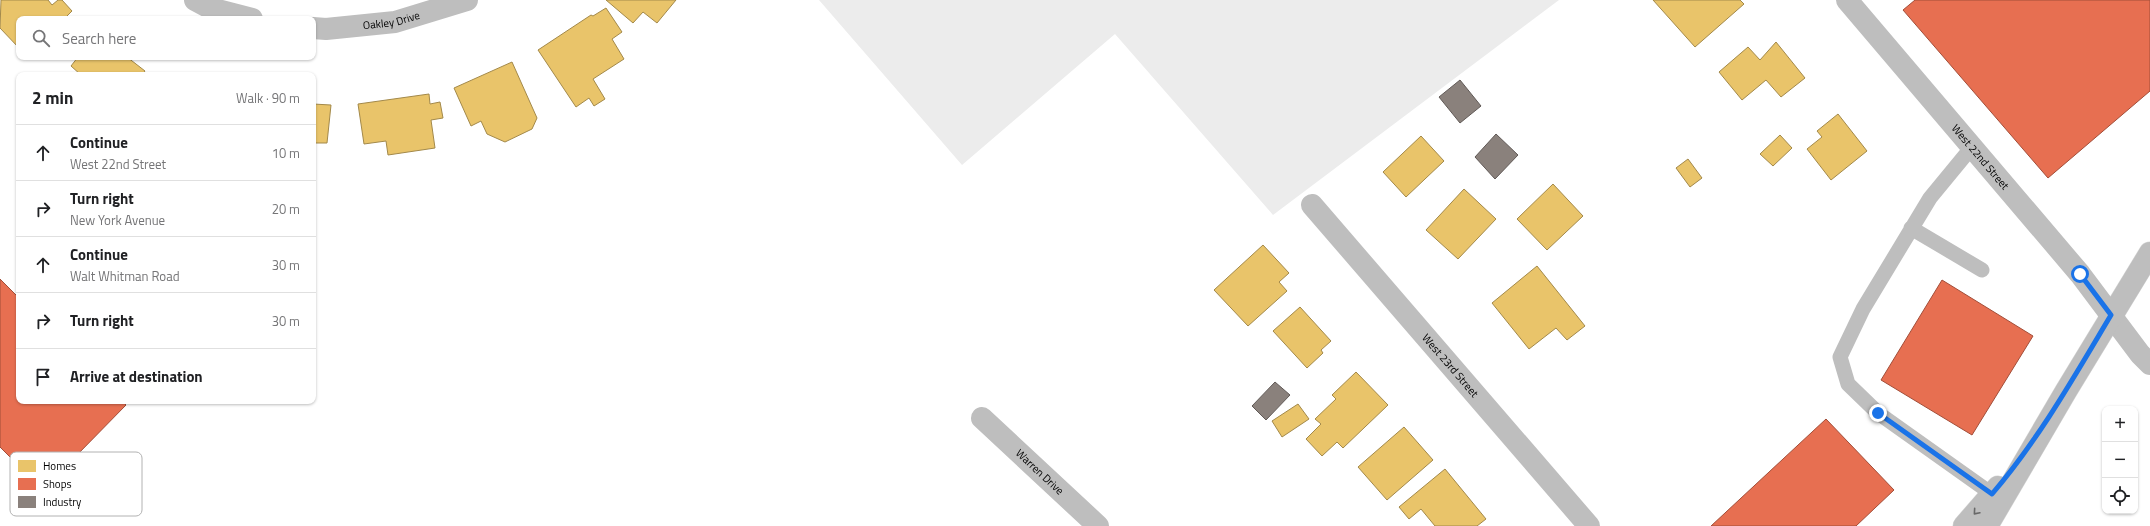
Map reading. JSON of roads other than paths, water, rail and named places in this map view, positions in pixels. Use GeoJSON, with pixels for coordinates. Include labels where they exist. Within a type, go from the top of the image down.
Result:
{"type":"FeatureCollection","features":[{"type":"Feature","properties":{"kind":"street"},"geometry":{"type":"LineString","coordinates":[[195,0],[210,8],[241,16]]}},
{"type":"Feature","properties":{"kind":"street","name":"Oakley Drive"},"geometry":{"type":"LineString","coordinates":[[316,28],[326,29],[395,22],[467,0]]}},
{"type":"Feature","properties":{"kind":"street","name":"West 22nd Street"},"geometry":{"type":"LineString","coordinates":[[1847,0],[2080,274],[2140,354],[2150,364]]}},
{"type":"Feature","properties":{"kind":"street","name":"West 23rd Street"},"geometry":{"type":"LineString","coordinates":[[1312,205],[1589,526]]}},
{"type":"Feature","properties":{"kind":"street"},"geometry":{"type":"LineString","coordinates":[[1987,526],[2111,315],[2150,253]]}},
{"type":"Feature","properties":{"kind":"street"},"geometry":{"type":"LineString","coordinates":[[1964,526],[2016,466],[2066,391]]}},
{"type":"Feature","properties":{"kind":"street","name":"Warren Drive"},"geometry":{"type":"LineString","coordinates":[[982,418],[1098,526]]}},
{"type":"Feature","properties":{"kind":"lane"},"geometry":{"type":"LineString","coordinates":[[1972,147],[1930,198],[1911,228],[1863,309],[1840,357],[1848,384],[1878,413],[1992,494]]}},
{"type":"Feature","properties":{"kind":"lane"},"geometry":{"type":"LineString","coordinates":[[1911,228],[1982,270]]}}]}
